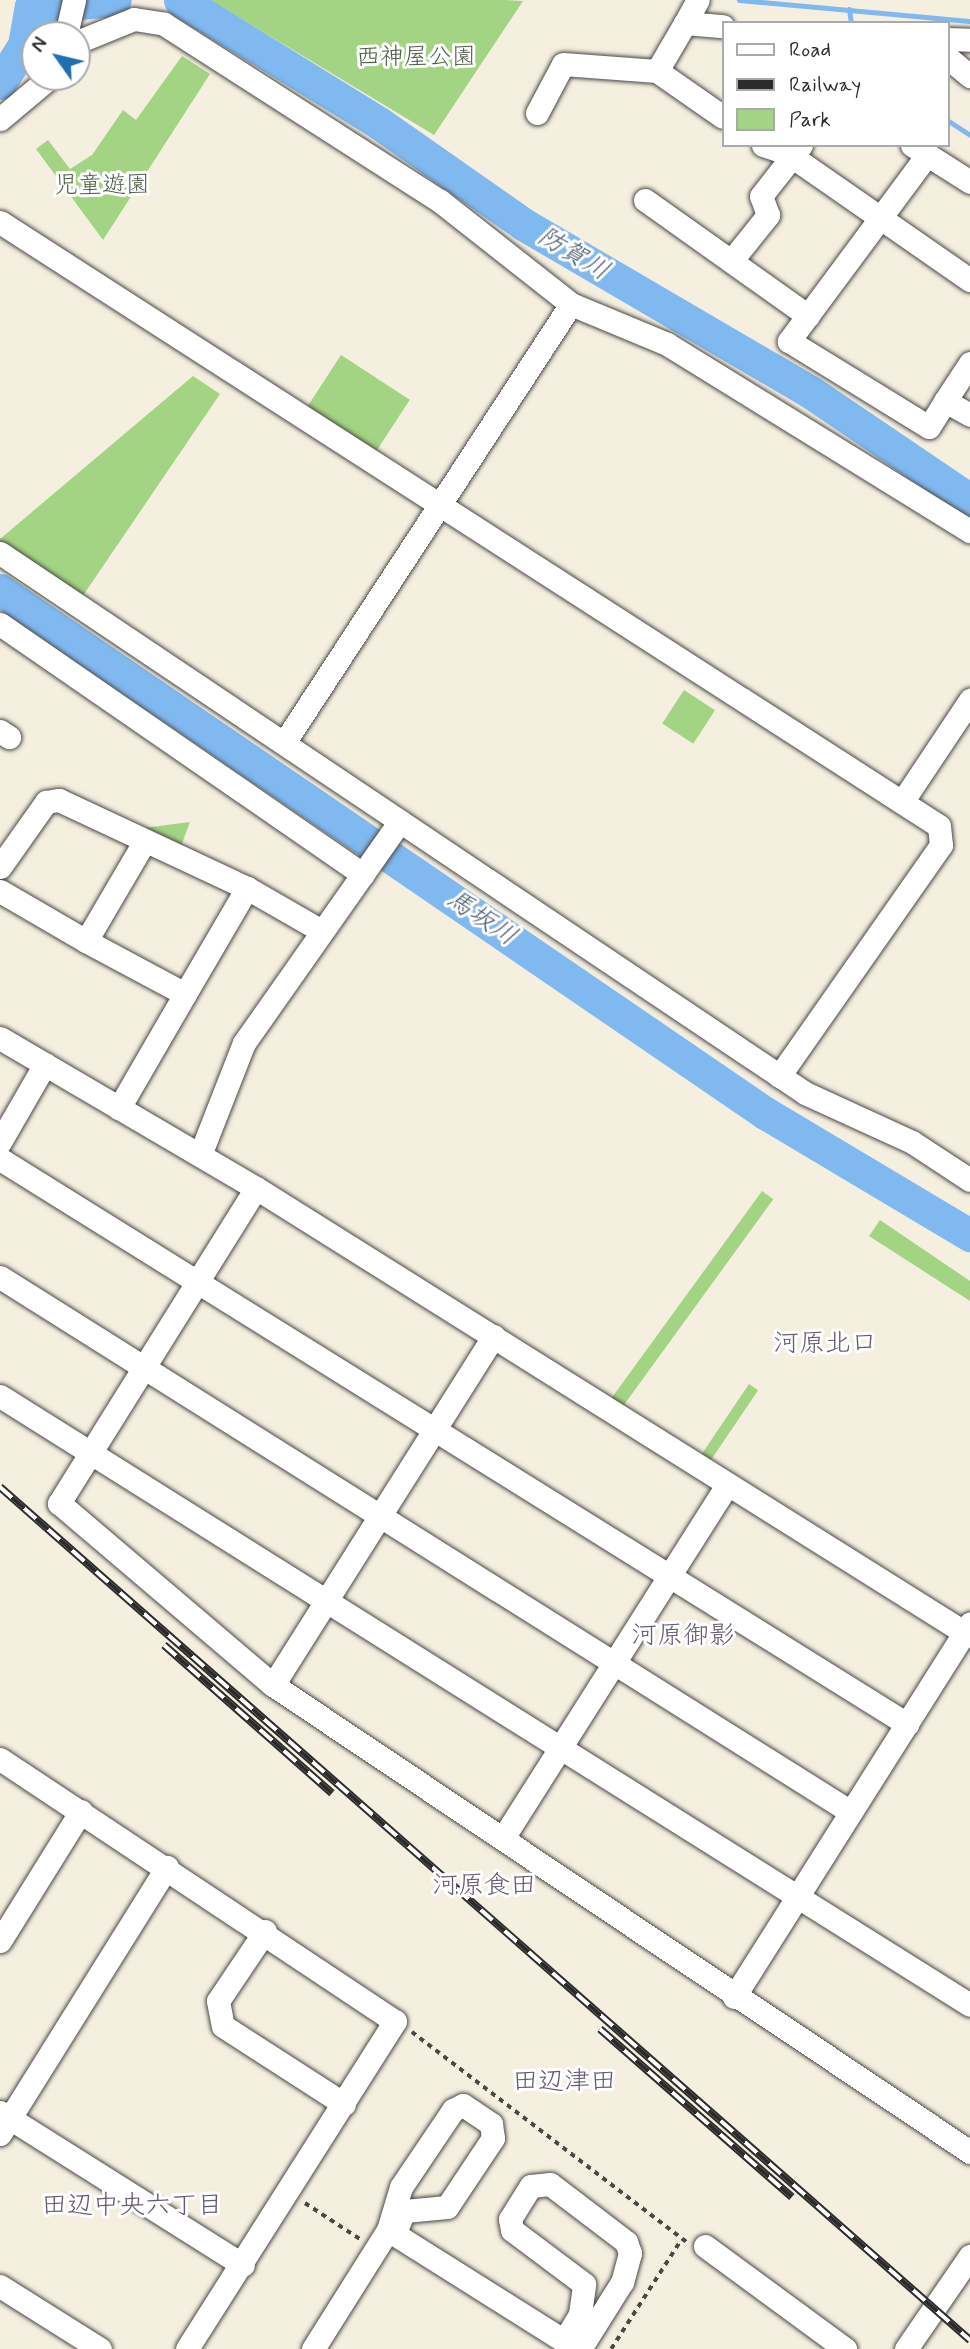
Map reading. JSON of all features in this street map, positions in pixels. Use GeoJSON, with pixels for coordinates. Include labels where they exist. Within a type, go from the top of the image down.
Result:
{"type":"FeatureCollection","features":[{"type":"Feature","properties":{"kind":"street"},"geometry":{"type":"LineString","coordinates":[[72,21],[74,0]]}},
{"type":"Feature","properties":{"kind":"street"},"geometry":{"type":"LineString","coordinates":[[657,71],[698,0]]}},
{"type":"Feature","properties":{"kind":"street"},"geometry":{"type":"LineString","coordinates":[[91,30],[134,19],[164,24],[440,201],[571,304],[667,344],[970,531]]}},
{"type":"Feature","properties":{"kind":"street"},"geometry":{"type":"LineString","coordinates":[[685,23],[722,26]]}},
{"type":"Feature","properties":{"kind":"street"},"geometry":{"type":"LineString","coordinates":[[949,39],[970,40]]}},
{"type":"Feature","properties":{"kind":"street"},"geometry":{"type":"LineString","coordinates":[[949,59],[970,76]]}},
{"type":"Feature","properties":{"kind":"street"},"geometry":{"type":"LineString","coordinates":[[537,113],[563,64],[657,71],[722,116]]}},
{"type":"Feature","properties":{"kind":"street"},"geometry":{"type":"LineString","coordinates":[[0,119],[33,91]]}},
{"type":"Feature","properties":{"kind":"street"},"geometry":{"type":"LineString","coordinates":[[774,147],[796,151],[881,218],[970,280]]}},
{"type":"Feature","properties":{"kind":"street"},"geometry":{"type":"LineString","coordinates":[[970,182],[920,150],[881,218],[789,341],[929,427],[970,363]]}},
{"type":"Feature","properties":{"kind":"street"},"geometry":{"type":"LineString","coordinates":[[732,260],[768,215],[761,196],[796,151]]}},
{"type":"Feature","properties":{"kind":"street"},"geometry":{"type":"LineString","coordinates":[[645,200],[808,316]]}},
{"type":"Feature","properties":{"kind":"street"},"geometry":{"type":"LineString","coordinates":[[0,222],[438,509],[939,826],[941,845],[779,1076]]}},
{"type":"Feature","properties":{"kind":"street"},"geometry":{"type":"LineString","coordinates":[[284,743],[571,304]]}},
{"type":"Feature","properties":{"kind":"street"},"geometry":{"type":"LineString","coordinates":[[945,401],[970,415]]}},
{"type":"Feature","properties":{"kind":"street"},"geometry":{"type":"LineString","coordinates":[[0,553],[284,743],[397,825],[779,1076],[912,1142],[970,1180]]}},
{"type":"Feature","properties":{"kind":"street"},"geometry":{"type":"LineString","coordinates":[[0,624],[367,868]]}},
{"type":"Feature","properties":{"kind":"street"},"geometry":{"type":"LineString","coordinates":[[902,802],[970,700]]}},
{"type":"Feature","properties":{"kind":"street"},"geometry":{"type":"LineString","coordinates":[[0,867],[46,802],[60,800],[143,844],[247,888],[320,930]]}},
{"type":"Feature","properties":{"kind":"street"},"geometry":{"type":"LineString","coordinates":[[200,1155],[244,1043],[320,930],[397,825]]}},
{"type":"Feature","properties":{"kind":"street"},"geometry":{"type":"LineString","coordinates":[[86,941],[143,844]]}},
{"type":"Feature","properties":{"kind":"street"},"geometry":{"type":"LineString","coordinates":[[119,1108],[247,888]]}},
{"type":"Feature","properties":{"kind":"street"},"geometry":{"type":"LineString","coordinates":[[0,891],[185,994]]}},
{"type":"Feature","properties":{"kind":"street"},"geometry":{"type":"LineString","coordinates":[[0,1038],[256,1188],[728,1484],[968,1630],[734,1997]]}},
{"type":"Feature","properties":{"kind":"street"},"geometry":{"type":"LineString","coordinates":[[0,1142],[45,1065]]}},
{"type":"Feature","properties":{"kind":"street"},"geometry":{"type":"LineString","coordinates":[[0,1159],[199,1278],[907,1724]]}},
{"type":"Feature","properties":{"kind":"street"},"geometry":{"type":"LineString","coordinates":[[256,1188],[58,1503],[273,1685],[503,1838],[734,1997],[970,2152]]}},
{"type":"Feature","properties":{"kind":"street"},"geometry":{"type":"LineString","coordinates":[[0,1277],[145,1364],[851,1812]]}},
{"type":"Feature","properties":{"kind":"street"},"geometry":{"type":"LineString","coordinates":[[273,1685],[494,1336]]}},
{"type":"Feature","properties":{"kind":"street"},"geometry":{"type":"LineString","coordinates":[[0,1396],[90,1450],[970,2005]]}},
{"type":"Feature","properties":{"kind":"street"},"geometry":{"type":"LineString","coordinates":[[503,1838],[728,1484]]}},
{"type":"Feature","properties":{"kind":"street"},"geometry":{"type":"LineString","coordinates":[[0,1759],[265,1931],[396,2021],[187,2349]]}},
{"type":"Feature","properties":{"kind":"street"},"geometry":{"type":"LineString","coordinates":[[0,1941],[81,1811]]}},
{"type":"Feature","properties":{"kind":"street"},"geometry":{"type":"LineString","coordinates":[[167,1867],[3,2121],[243,2265]]}},
{"type":"Feature","properties":{"kind":"street"},"geometry":{"type":"LineString","coordinates":[[265,1931],[218,2001],[223,2026],[344,2104]]}},
{"type":"Feature","properties":{"kind":"street"},"geometry":{"type":"LineString","coordinates":[[313,2349],[391,2232],[404,2211],[447,2207],[493,2138],[492,2124],[463,2105],[453,2110],[401,2187],[391,2232]]}},
{"type":"Feature","properties":{"kind":"street"},"geometry":{"type":"LineString","coordinates":[[550,2184],[625,2242],[630,2253],[622,2282],[573,2346],[584,2284],[512,2230],[510,2218],[531,2186],[550,2184]]}},
{"type":"Feature","properties":{"kind":"street"},"geometry":{"type":"LineString","coordinates":[[391,2232],[573,2346]]}},
{"type":"Feature","properties":{"kind":"street"},"geometry":{"type":"LineString","coordinates":[[705,2246],[845,2349]]}},
{"type":"Feature","properties":{"kind":"street"},"geometry":{"type":"LineString","coordinates":[[905,2349],[970,2256]]}},
{"type":"Feature","properties":{"kind":"street"},"geometry":{"type":"LineString","coordinates":[[0,2286],[100,2349]]}},
{"type":"Feature","properties":{"kind":"path"},"geometry":{"type":"LineString","coordinates":[[396,2021],[681,2240],[611,2349]]}},
{"type":"Feature","properties":{"kind":"path"},"geometry":{"type":"LineString","coordinates":[[288,2192],[360,2239]]}},
{"type":"Feature","properties":{"kind":"green space","name":"西神屋公園"},"geometry":{"type":"Polygon","coordinates":[[[210,0],[505,0],[523,1],[434,135],[210,0]]]}},
{"type":"Feature","properties":{"kind":"green space","name":"児童遊園"},"geometry":{"type":"Polygon","coordinates":[[[182,56],[210,74],[103,240],[36,149],[48,140],[70,169],[92,155],[123,110],[136,120],[182,56]]]}},
{"type":"Feature","properties":{"kind":"green space"},"geometry":{"type":"Polygon","coordinates":[[[341,355],[410,400],[372,458],[303,413],[341,355]]]}},
{"type":"Feature","properties":{"kind":"green space"},"geometry":{"type":"Polygon","coordinates":[[[193,376],[220,394],[80,600],[0,546],[0,539],[193,376]]]}},
{"type":"Feature","properties":{"kind":"green space"},"geometry":{"type":"Polygon","coordinates":[[[684,690],[715,710],[693,744],[662,724],[684,690]]]}},
{"type":"Feature","properties":{"kind":"green space"},"geometry":{"type":"Polygon","coordinates":[[[190,822],[178,854],[121,831],[190,822]]]}},
{"type":"Feature","properties":{"kind":"green space"},"geometry":{"type":"Polygon","coordinates":[[[762,1191],[773,1199],[619,1412],[607,1404],[762,1191]]]}},
{"type":"Feature","properties":{"kind":"green space"},"geometry":{"type":"Polygon","coordinates":[[[880,1220],[970,1281],[970,1301],[869,1236],[880,1220]]]}},
{"type":"Feature","properties":{"kind":"green space"},"geometry":{"type":"Polygon","coordinates":[[[749,1384],[758,1390],[706,1468],[696,1462],[749,1384]]]}},
{"type":"Feature","properties":{"kind":"waterway","name":"防賀川"},"geometry":{"type":"LineString","coordinates":[[31,7],[115,0]]}},
{"type":"Feature","properties":{"kind":"waterway","name":"防賀川"},"geometry":{"type":"LineString","coordinates":[[180,0],[379,123],[523,224],[809,391],[970,500]]}},
{"type":"Feature","properties":{"kind":"waterway"},"geometry":{"type":"LineString","coordinates":[[739,0],[970,21]]}},
{"type":"Feature","properties":{"kind":"waterway","name":"防賀川"},"geometry":{"type":"LineString","coordinates":[[0,83],[24,45],[31,7]]}},
{"type":"Feature","properties":{"kind":"waterway"},"geometry":{"type":"LineString","coordinates":[[849,9],[851,21]]}},
{"type":"Feature","properties":{"kind":"waterway"},"geometry":{"type":"LineString","coordinates":[[949,121],[970,135]]}},
{"type":"Feature","properties":{"kind":"waterway","name":"馬坂川"},"geometry":{"type":"LineString","coordinates":[[0,590],[765,1113],[970,1235]]}},
{"type":"Feature","properties":{"kind":"railway"},"geometry":{"type":"LineString","coordinates":[[0,1487],[970,2340]]}},
{"type":"Feature","properties":{"kind":"railway"},"geometry":{"type":"LineString","coordinates":[[164,1645],[332,1793]]}},
{"type":"Feature","properties":{"kind":"railway"},"geometry":{"type":"LineString","coordinates":[[600,2029],[792,2197]]}},
{"type":"Feature","properties":{"kind":"district","name":"河原北口"},"geometry":{"type":"Point","coordinates":[825,1345]}},
{"type":"Feature","properties":{"kind":"district","name":"河原御影"},"geometry":{"type":"Point","coordinates":[683,1637]}},
{"type":"Feature","properties":{"kind":"district","name":"河原食田"},"geometry":{"type":"Point","coordinates":[484,1887]}},
{"type":"Feature","properties":{"kind":"district","name":"田辺津田"},"geometry":{"type":"Point","coordinates":[564,2083]}},
{"type":"Feature","properties":{"kind":"district","name":"田辺中央六丁目"},"geometry":{"type":"Point","coordinates":[132,2207]}}]}
